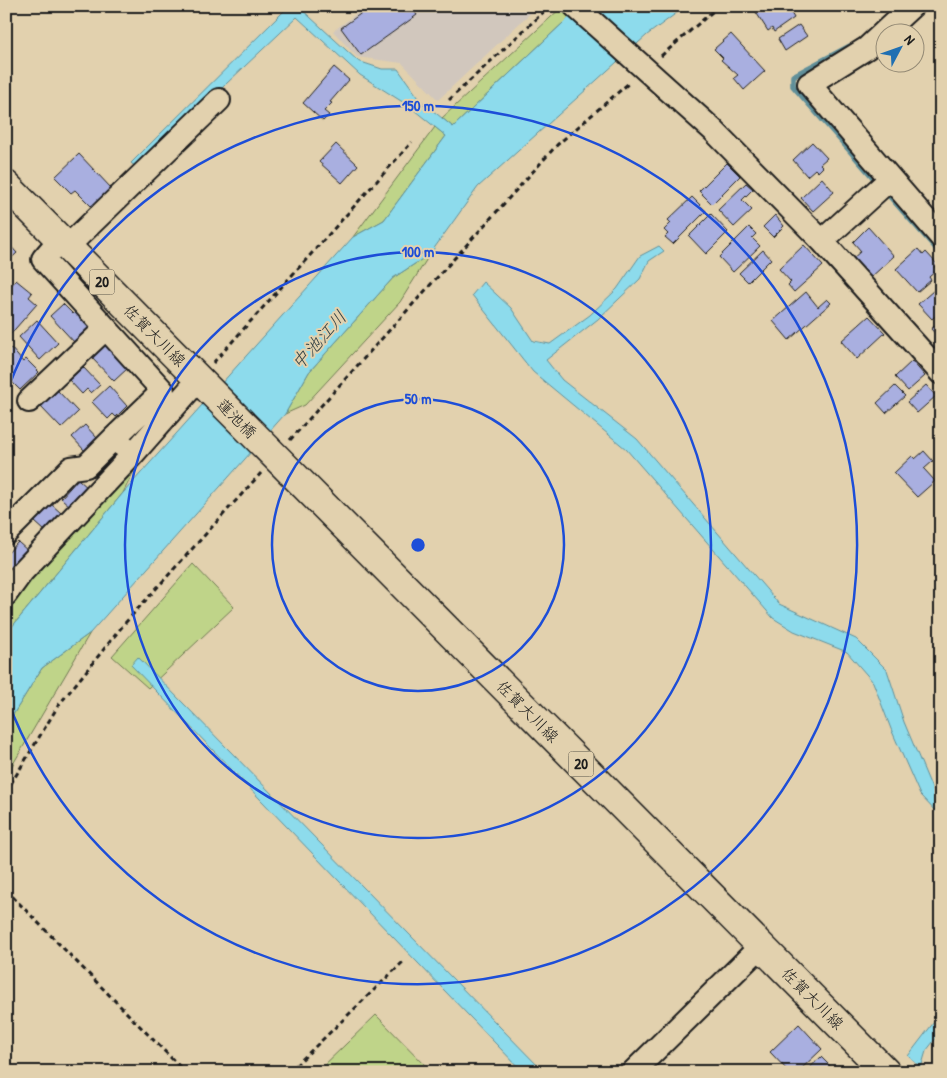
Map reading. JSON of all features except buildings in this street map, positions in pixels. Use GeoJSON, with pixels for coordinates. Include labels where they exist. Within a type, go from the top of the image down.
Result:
{"type":"FeatureCollection","features":[{"type":"Feature","properties":{"kind":"main road","name":"佐賀大川線"},"geometry":{"type":"LineString","coordinates":[[6,185],[199,379]]}},
{"type":"Feature","properties":{"kind":"main road","name":"蓮池橋"},"geometry":{"type":"LineString","coordinates":[[199,379],[276,456]]}},
{"type":"Feature","properties":{"kind":"main road","name":"佐賀大川線"},"geometry":{"type":"LineString","coordinates":[[276,456],[886,1072]]}},
{"type":"Feature","properties":{"kind":"street"},"geometry":{"type":"LineString","coordinates":[[575,6],[713,130],[822,241],[941,373]]}},
{"type":"Feature","properties":{"kind":"street"},"geometry":{"type":"LineString","coordinates":[[912,6],[867,48],[810,84],[884,184],[941,237]]}},
{"type":"Feature","properties":{"kind":"street"},"geometry":{"type":"LineString","coordinates":[[6,534],[72,468],[86,466],[163,391],[43,260],[220,100]]}},
{"type":"Feature","properties":{"kind":"street"},"geometry":{"type":"LineString","coordinates":[[822,241],[884,184]]}},
{"type":"Feature","properties":{"kind":"street"},"geometry":{"type":"LineString","coordinates":[[29,401],[106,328]]}},
{"type":"Feature","properties":{"kind":"street"},"geometry":{"type":"LineString","coordinates":[[6,594],[22,572],[199,379]]}},
{"type":"Feature","properties":{"kind":"street"},"geometry":{"type":"LineString","coordinates":[[113,440],[134,452]]}},
{"type":"Feature","properties":{"kind":"street"},"geometry":{"type":"LineString","coordinates":[[633,1072],[762,946]]}},
{"type":"Feature","properties":{"kind":"path"},"geometry":{"type":"LineString","coordinates":[[449,100],[550,6]]}},
{"type":"Feature","properties":{"kind":"path"},"geometry":{"type":"LineString","coordinates":[[6,792],[58,706],[125,623],[557,144],[719,6]]}},
{"type":"Feature","properties":{"kind":"path"},"geometry":{"type":"LineString","coordinates":[[199,379],[412,142]]}},
{"type":"Feature","properties":{"kind":"path"},"geometry":{"type":"LineString","coordinates":[[6,890],[185,1072]]}},
{"type":"Feature","properties":{"kind":"path"},"geometry":{"type":"LineString","coordinates":[[289,1072],[405,960]]}},
{"type":"Feature","properties":{"kind":"shaded area"},"geometry":{"type":"Polygon","coordinates":[[[367,6],[538,6],[438,100],[402,63],[357,57],[333,31],[367,6]]]}},
{"type":"Feature","properties":{"kind":"green space"},"geometry":{"type":"Polygon","coordinates":[[[563,6],[581,6],[453,127],[442,118],[563,6]]]}},
{"type":"Feature","properties":{"kind":"green space"},"geometry":{"type":"Polygon","coordinates":[[[435,127],[446,136],[384,220],[353,237],[435,127]]]}},
{"type":"Feature","properties":{"kind":"green space"},"geometry":{"type":"Polygon","coordinates":[[[430,254],[400,302],[305,405],[285,414],[309,372],[393,278],[430,254]]]}},
{"type":"Feature","properties":{"kind":"green space"},"geometry":{"type":"Polygon","coordinates":[[[141,457],[123,493],[6,634],[6,611],[29,578],[141,457]]]}},
{"type":"Feature","properties":{"kind":"green space"},"geometry":{"type":"Polygon","coordinates":[[[193,564],[234,607],[148,688],[112,656],[193,564]]]}},
{"type":"Feature","properties":{"kind":"green space"},"geometry":{"type":"Polygon","coordinates":[[[90,633],[6,776],[6,726],[42,668],[90,633]]]}},
{"type":"Feature","properties":{"kind":"green space"},"geometry":{"type":"Polygon","coordinates":[[[376,1015],[432,1072],[317,1072],[376,1015]]]}},
{"type":"Feature","properties":{"kind":"water","name":"中池江川"},"geometry":{"type":"Polygon","coordinates":[[[284,6],[298,6],[358,61],[382,69],[398,69],[421,101],[453,127],[581,6],[686,6],[647,35],[478,187],[430,254],[393,278],[309,372],[285,414],[90,633],[42,668],[6,726],[6,634],[123,493],[353,237],[384,220],[446,136],[409,106],[360,75],[297,17],[137,168],[131,163],[286,9],[284,6]]]}},
{"type":"Feature","properties":{"kind":"water"},"geometry":{"type":"Polygon","coordinates":[[[659,246],[664,251],[649,261],[640,279],[598,319],[546,360],[562,380],[637,439],[779,604],[856,639],[887,670],[904,722],[933,791],[941,800],[941,817],[920,795],[873,682],[847,652],[794,631],[773,618],[626,449],[533,372],[472,295],[483,282],[511,308],[533,341],[550,344],[590,315],[617,289],[640,256],[659,246]]]}},
{"type":"Feature","properties":{"kind":"water"},"geometry":{"type":"Polygon","coordinates":[[[138,657],[544,1072],[523,1072],[131,665],[138,657]]]}},
{"type":"Feature","properties":{"kind":"water"},"geometry":{"type":"Polygon","coordinates":[[[941,1013],[941,1032],[926,1051],[921,1068],[908,1056],[941,1013]]]}},
{"type":"Feature","properties":{"kind":"waterway"},"geometry":{"type":"LineString","coordinates":[[850,46],[793,76],[793,86],[878,183]]}},
{"type":"Feature","properties":{"kind":"waterway"},"geometry":{"type":"LineString","coordinates":[[884,190],[941,254]]}}]}
